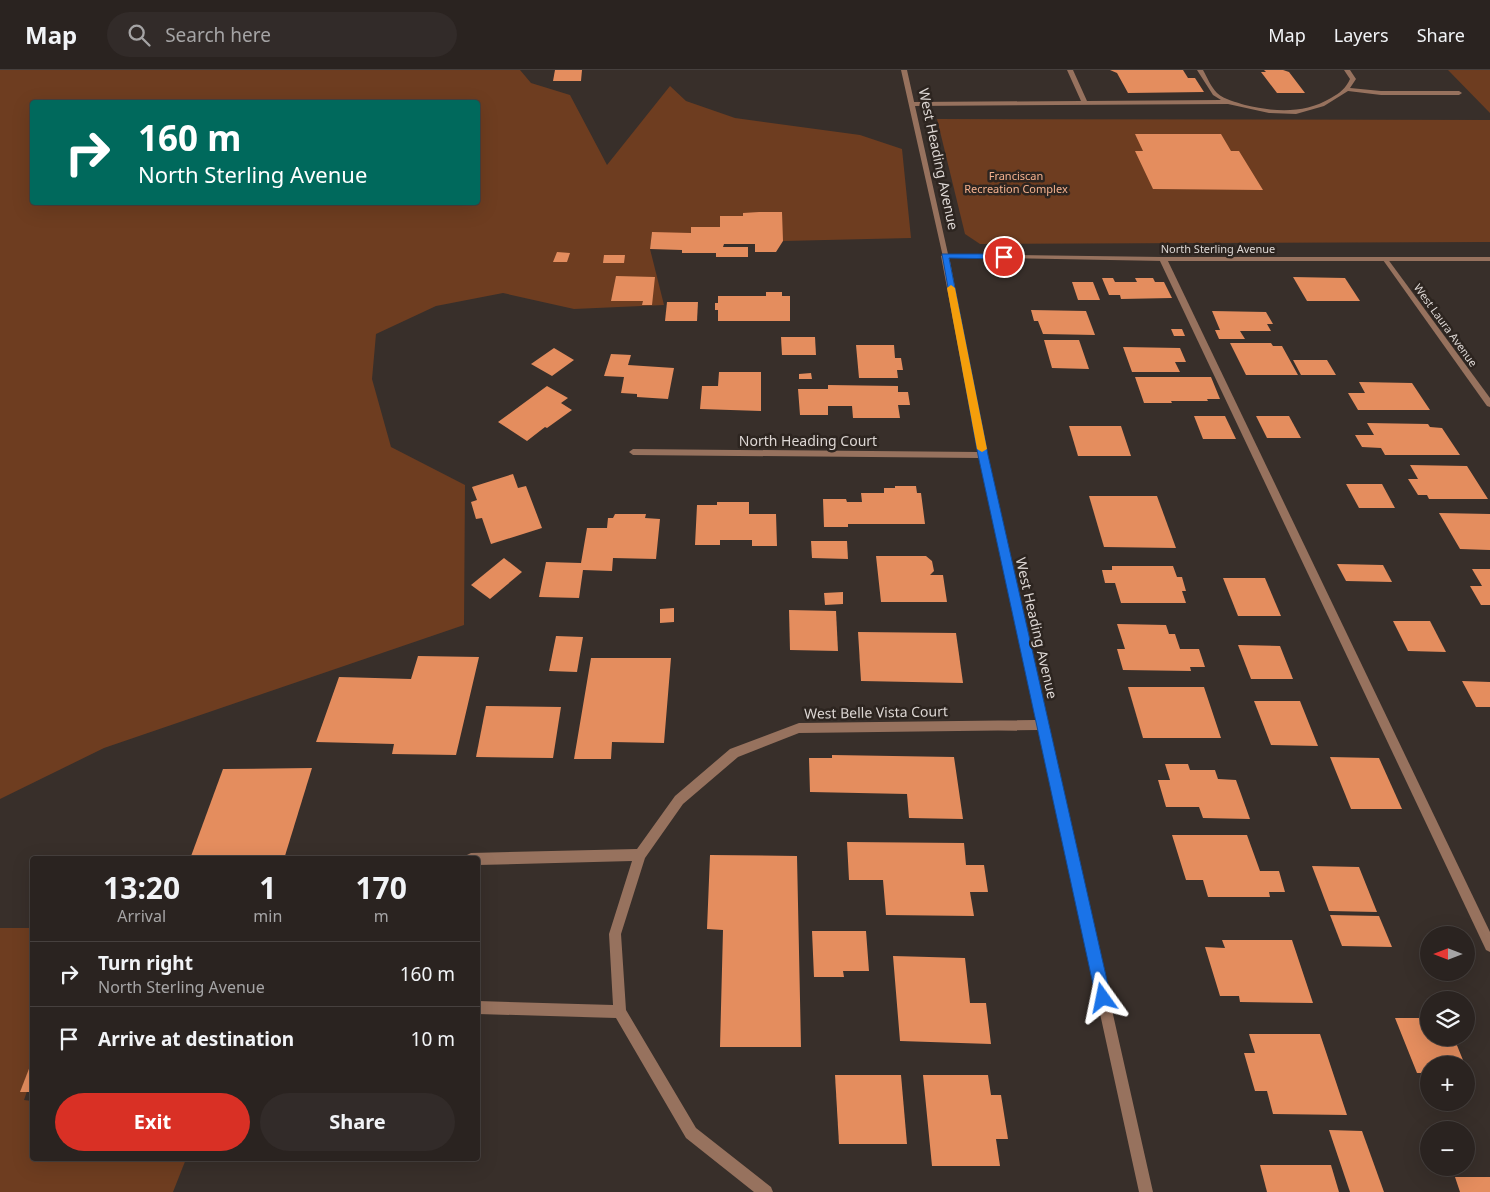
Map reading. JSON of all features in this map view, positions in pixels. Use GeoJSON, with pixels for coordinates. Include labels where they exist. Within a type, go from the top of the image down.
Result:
{"type":"FeatureCollection","features":[{"type":"Feature","properties":{"kind":"street","name":"West Heading Avenue"},"geometry":{"type":"LineString","coordinates":[[904,70],[945,256],[983,455],[1146,1192]]}},
{"type":"Feature","properties":{"kind":"street"},"geometry":{"type":"LineString","coordinates":[[1070,70],[1085,103]]}},
{"type":"Feature","properties":{"kind":"street"},"geometry":{"type":"LineString","coordinates":[[1200,70],[1215,94],[1228,102],[1263,112],[1306,112],[1324,106],[1349,90],[1354,79],[1347,70]]}},
{"type":"Feature","properties":{"kind":"street"},"geometry":{"type":"LineString","coordinates":[[1349,90],[1381,93],[1460,93]]}},
{"type":"Feature","properties":{"kind":"street"},"geometry":{"type":"LineString","coordinates":[[912,104],[1228,102]]}},
{"type":"Feature","properties":{"kind":"street","name":"North Sterling Avenue"},"geometry":{"type":"LineString","coordinates":[[945,256],[1163,259],[1490,259]]}},
{"type":"Feature","properties":{"kind":"street"},"geometry":{"type":"LineString","coordinates":[[1163,259],[1490,946]]}},
{"type":"Feature","properties":{"kind":"street","name":"West Laura Avenue"},"geometry":{"type":"LineString","coordinates":[[1385,259],[1490,404]]}},
{"type":"Feature","properties":{"kind":"street","name":"North Heading Court"},"geometry":{"type":"LineString","coordinates":[[633,452],[983,455]]}},
{"type":"Feature","properties":{"kind":"street","name":"West Belle Vista Court"},"geometry":{"type":"LineString","coordinates":[[766,1192],[692,1133],[620,1012],[615,934],[640,855],[679,800],[734,752],[799,728],[1043,725]]}},
{"type":"Feature","properties":{"kind":"street"},"geometry":{"type":"LineString","coordinates":[[480,859],[640,855]]}},
{"type":"Feature","properties":{"kind":"street"},"geometry":{"type":"LineString","coordinates":[[480,1008],[620,1012]]}},
{"type":"Feature","properties":{"kind":"green space"},"geometry":{"type":"Polygon","coordinates":[[[0,70],[520,70],[531,83],[570,95],[607,165],[670,86],[686,101],[735,118],[860,135],[902,149],[911,238],[783,241],[743,213],[743,216],[720,216],[720,227],[691,227],[691,233],[652,233],[650,249],[664,305],[574,309],[503,293],[436,306],[376,334],[372,379],[391,447],[465,485],[464,625],[104,748],[0,799],[0,70]]]}},
{"type":"Feature","properties":{"kind":"green space"},"geometry":{"type":"Polygon","coordinates":[[[1448,70],[1490,70],[1490,113],[1448,70]]]}},
{"type":"Feature","properties":{"kind":"green space","name":"Franciscan Recreation Complex"},"geometry":{"type":"Polygon","coordinates":[[[937,119],[1490,120],[1490,242],[980,244],[965,234],[937,119]]]}},
{"type":"Feature","properties":{"kind":"green space"},"geometry":{"type":"Polygon","coordinates":[[[0,928],[30,928],[30,1083],[24,1100],[30,1101],[30,1161],[185,1161],[173,1192],[0,1192],[0,928]]]}},
{"type":"Feature","properties":{"kind":"building"},"geometry":{"type":"Polygon","coordinates":[[[555,70],[582,70],[581,81],[553,81],[555,70]]]}},
{"type":"Feature","properties":{"kind":"building"},"geometry":{"type":"Polygon","coordinates":[[[1110,70],[1183,70],[1188,78],[1195,78],[1204,92],[1128,93],[1117,73],[1110,70]]]}},
{"type":"Feature","properties":{"kind":"building"},"geometry":{"type":"Polygon","coordinates":[[[1264,70],[1283,70],[1289,72],[1305,93],[1277,93],[1261,72],[1266,72],[1264,70]]]}},
{"type":"Feature","properties":{"kind":"building"},"geometry":{"type":"Polygon","coordinates":[[[1135,134],[1221,134],[1231,151],[1239,151],[1263,190],[1153,189],[1135,151],[1143,151],[1135,134]]]}},
{"type":"Feature","properties":{"kind":"building"},"geometry":{"type":"Polygon","coordinates":[[[782,212],[783,241],[776,252],[755,252],[755,244],[724,244],[723,247],[748,247],[748,257],[716,257],[716,253],[682,253],[682,250],[650,249],[652,232],[691,233],[691,227],[720,227],[720,216],[743,216],[743,213],[782,212]]]}},
{"type":"Feature","properties":{"kind":"building"},"geometry":{"type":"Polygon","coordinates":[[[557,252],[570,253],[567,262],[553,262],[557,252]]]}},
{"type":"Feature","properties":{"kind":"building"},"geometry":{"type":"Polygon","coordinates":[[[604,255],[625,255],[624,263],[603,263],[604,255]]]}},
{"type":"Feature","properties":{"kind":"building"},"geometry":{"type":"Polygon","coordinates":[[[616,276],[655,277],[652,305],[642,305],[643,301],[611,301],[616,276]]]}},
{"type":"Feature","properties":{"kind":"building"},"geometry":{"type":"Polygon","coordinates":[[[1293,277],[1345,278],[1360,301],[1307,301],[1293,277]]]}},
{"type":"Feature","properties":{"kind":"building"},"geometry":{"type":"Polygon","coordinates":[[[1102,278],[1113,278],[1115,282],[1137,282],[1135,278],[1153,278],[1155,282],[1164,282],[1172,298],[1121,299],[1120,295],[1109,295],[1102,278]]]}},
{"type":"Feature","properties":{"kind":"building"},"geometry":{"type":"Polygon","coordinates":[[[1072,282],[1093,282],[1100,300],[1078,300],[1072,282]]]}},
{"type":"Feature","properties":{"kind":"building"},"geometry":{"type":"Polygon","coordinates":[[[766,292],[782,292],[782,296],[790,296],[790,321],[718,321],[718,310],[715,310],[715,303],[718,303],[718,296],[766,296],[766,292]]]}},
{"type":"Feature","properties":{"kind":"building"},"geometry":{"type":"Polygon","coordinates":[[[667,302],[698,302],[697,321],[665,321],[667,302]]]}},
{"type":"Feature","properties":{"kind":"building"},"geometry":{"type":"Polygon","coordinates":[[[1031,310],[1086,311],[1095,335],[1043,334],[1038,321],[1034,321],[1031,310]]]}},
{"type":"Feature","properties":{"kind":"building"},"geometry":{"type":"Polygon","coordinates":[[[1212,311],[1266,312],[1273,324],[1267,324],[1271,331],[1240,331],[1245,339],[1219,339],[1215,330],[1220,330],[1212,311]]]}},
{"type":"Feature","properties":{"kind":"building"},"geometry":{"type":"Polygon","coordinates":[[[1171,329],[1182,329],[1185,336],[1174,336],[1171,329]]]}},
{"type":"Feature","properties":{"kind":"building"},"geometry":{"type":"Polygon","coordinates":[[[781,337],[815,337],[816,355],[782,355],[781,337]]]}},
{"type":"Feature","properties":{"kind":"building"},"geometry":{"type":"Polygon","coordinates":[[[1044,340],[1079,340],[1089,369],[1052,368],[1044,340]]]}},
{"type":"Feature","properties":{"kind":"building"},"geometry":{"type":"Polygon","coordinates":[[[1230,343],[1271,343],[1273,346],[1282,346],[1298,375],[1246,375],[1230,343]]]}},
{"type":"Feature","properties":{"kind":"building"},"geometry":{"type":"Polygon","coordinates":[[[856,345],[894,345],[895,358],[901,358],[903,370],[897,370],[898,378],[859,378],[856,345]]]}},
{"type":"Feature","properties":{"kind":"building"},"geometry":{"type":"Polygon","coordinates":[[[1123,347],[1180,348],[1186,362],[1175,362],[1180,372],[1132,372],[1123,347]]]}},
{"type":"Feature","properties":{"kind":"building"},"geometry":{"type":"Polygon","coordinates":[[[554,348],[574,360],[552,376],[531,364],[554,348]]]}},
{"type":"Feature","properties":{"kind":"building"},"geometry":{"type":"Polygon","coordinates":[[[611,354],[631,355],[628,365],[674,368],[668,399],[637,397],[637,394],[621,393],[624,377],[604,376],[611,354]]]}},
{"type":"Feature","properties":{"kind":"building"},"geometry":{"type":"Polygon","coordinates":[[[1293,360],[1327,360],[1336,375],[1301,375],[1293,360]]]}},
{"type":"Feature","properties":{"kind":"building"},"geometry":{"type":"Polygon","coordinates":[[[719,372],[761,372],[761,411],[700,409],[702,386],[718,386],[719,372]]]}},
{"type":"Feature","properties":{"kind":"building"},"geometry":{"type":"Polygon","coordinates":[[[811,373],[812,379],[799,379],[799,374],[811,373]]]}},
{"type":"Feature","properties":{"kind":"building"},"geometry":{"type":"Polygon","coordinates":[[[1135,377],[1211,377],[1220,399],[1144,403],[1135,377]]]}},
{"type":"Feature","properties":{"kind":"building"},"geometry":{"type":"Polygon","coordinates":[[[1359,382],[1412,383],[1430,410],[1358,410],[1348,393],[1365,393],[1359,382]]]}},
{"type":"Feature","properties":{"kind":"building"},"geometry":{"type":"Polygon","coordinates":[[[828,385],[898,386],[898,392],[908,392],[910,405],[898,405],[900,418],[853,418],[852,406],[828,406],[828,415],[800,415],[798,389],[828,389],[828,385]]]}},
{"type":"Feature","properties":{"kind":"building"},"geometry":{"type":"Polygon","coordinates":[[[547,386],[568,398],[561,403],[572,410],[527,441],[498,422],[547,386]]]}},
{"type":"Feature","properties":{"kind":"building"},"geometry":{"type":"Polygon","coordinates":[[[1194,416],[1225,416],[1236,439],[1203,439],[1194,416]]]}},
{"type":"Feature","properties":{"kind":"building"},"geometry":{"type":"Polygon","coordinates":[[[1256,416],[1289,416],[1301,438],[1267,438],[1256,416]]]}},
{"type":"Feature","properties":{"kind":"building"},"geometry":{"type":"Polygon","coordinates":[[[1367,423],[1428,424],[1430,427],[1442,428],[1460,455],[1385,455],[1381,448],[1362,447],[1355,435],[1374,435],[1367,423]]]}},
{"type":"Feature","properties":{"kind":"building"},"geometry":{"type":"Polygon","coordinates":[[[1069,426],[1121,426],[1131,456],[1078,456],[1069,426]]]}},
{"type":"Feature","properties":{"kind":"building"},"geometry":{"type":"Polygon","coordinates":[[[1410,465],[1467,466],[1488,499],[1429,499],[1427,495],[1418,495],[1408,479],[1418,479],[1410,465]]]}},
{"type":"Feature","properties":{"kind":"building"},"geometry":{"type":"Polygon","coordinates":[[[513,474],[518,488],[526,486],[542,528],[491,544],[482,518],[476,519],[471,502],[477,500],[472,487],[513,474]]]}},
{"type":"Feature","properties":{"kind":"building"},"geometry":{"type":"Polygon","coordinates":[[[1346,484],[1382,484],[1395,508],[1359,508],[1346,484]]]}},
{"type":"Feature","properties":{"kind":"building"},"geometry":{"type":"Polygon","coordinates":[[[895,486],[916,486],[917,493],[921,493],[925,524],[848,524],[848,527],[824,527],[823,499],[846,499],[847,502],[862,502],[861,493],[884,493],[884,488],[895,488],[895,486]]]}},
{"type":"Feature","properties":{"kind":"building"},"geometry":{"type":"Polygon","coordinates":[[[1089,496],[1157,496],[1176,548],[1104,547],[1089,496]]]}},
{"type":"Feature","properties":{"kind":"building"},"geometry":{"type":"Polygon","coordinates":[[[717,502],[749,502],[749,514],[776,514],[777,546],[752,546],[752,540],[720,540],[720,545],[695,545],[697,505],[717,505],[717,502]]]}},
{"type":"Feature","properties":{"kind":"building"},"geometry":{"type":"Polygon","coordinates":[[[1439,513],[1490,514],[1490,550],[1460,549],[1439,513]]]}},
{"type":"Feature","properties":{"kind":"building"},"geometry":{"type":"Polygon","coordinates":[[[615,514],[646,514],[645,518],[660,519],[656,559],[613,558],[612,571],[583,570],[579,598],[539,597],[546,562],[581,563],[587,528],[607,528],[608,518],[613,518],[615,514]]]}},
{"type":"Feature","properties":{"kind":"building"},"geometry":{"type":"Polygon","coordinates":[[[811,541],[847,541],[848,559],[812,558],[811,541]]]}},
{"type":"Feature","properties":{"kind":"building"},"geometry":{"type":"Polygon","coordinates":[[[876,556],[926,556],[932,561],[934,571],[930,575],[943,575],[947,602],[881,602],[876,556]]]}},
{"type":"Feature","properties":{"kind":"building"},"geometry":{"type":"Polygon","coordinates":[[[504,558],[522,572],[490,599],[471,585],[504,558]]]}},
{"type":"Feature","properties":{"kind":"building"},"geometry":{"type":"Polygon","coordinates":[[[1337,564],[1383,565],[1392,582],[1346,581],[1337,564]]]}},
{"type":"Feature","properties":{"kind":"building"},"geometry":{"type":"Polygon","coordinates":[[[1112,566],[1173,566],[1177,577],[1182,577],[1186,591],[1182,591],[1186,603],[1121,603],[1115,583],[1105,583],[1102,570],[1112,570],[1112,566]]]}},
{"type":"Feature","properties":{"kind":"building"},"geometry":{"type":"Polygon","coordinates":[[[1472,569],[1490,569],[1490,605],[1481,605],[1470,586],[1482,586],[1472,569]]]}},
{"type":"Feature","properties":{"kind":"building"},"geometry":{"type":"Polygon","coordinates":[[[1223,578],[1265,578],[1281,616],[1238,616],[1223,578]]]}},
{"type":"Feature","properties":{"kind":"building"},"geometry":{"type":"Polygon","coordinates":[[[843,592],[843,604],[825,605],[824,593],[843,592]]]}},
{"type":"Feature","properties":{"kind":"building"},"geometry":{"type":"Polygon","coordinates":[[[674,608],[674,622],[660,623],[660,609],[674,608]]]}},
{"type":"Feature","properties":{"kind":"building"},"geometry":{"type":"Polygon","coordinates":[[[789,610],[836,611],[838,651],[790,650],[789,610]]]}},
{"type":"Feature","properties":{"kind":"building"},"geometry":{"type":"Polygon","coordinates":[[[1393,621],[1430,621],[1446,652],[1408,651],[1393,621]]]}},
{"type":"Feature","properties":{"kind":"building"},"geometry":{"type":"Polygon","coordinates":[[[1117,624],[1166,625],[1169,634],[1175,634],[1180,649],[1199,649],[1205,667],[1190,667],[1191,671],[1123,670],[1117,649],[1125,649],[1117,624]]]}},
{"type":"Feature","properties":{"kind":"building"},"geometry":{"type":"Polygon","coordinates":[[[858,632],[956,633],[963,683],[861,681],[858,632]]]}},
{"type":"Feature","properties":{"kind":"building"},"geometry":{"type":"Polygon","coordinates":[[[556,636],[583,637],[577,672],[549,671],[556,636]]]}},
{"type":"Feature","properties":{"kind":"building"},"geometry":{"type":"Polygon","coordinates":[[[1238,645],[1280,646],[1293,679],[1251,679],[1238,645]]]}},
{"type":"Feature","properties":{"kind":"building"},"geometry":{"type":"Polygon","coordinates":[[[418,656],[479,657],[456,755],[392,754],[394,744],[316,742],[339,677],[411,679],[418,656]]]}},
{"type":"Feature","properties":{"kind":"building"},"geometry":{"type":"Polygon","coordinates":[[[591,658],[671,658],[664,743],[612,742],[611,759],[574,759],[591,658]]]}},
{"type":"Feature","properties":{"kind":"building"},"geometry":{"type":"Polygon","coordinates":[[[1462,681],[1490,682],[1490,707],[1476,707],[1462,681]]]}},
{"type":"Feature","properties":{"kind":"building"},"geometry":{"type":"Polygon","coordinates":[[[1128,687],[1204,687],[1221,738],[1143,738],[1128,687]]]}},
{"type":"Feature","properties":{"kind":"building"},"geometry":{"type":"Polygon","coordinates":[[[1254,701],[1300,701],[1318,746],[1271,745],[1254,701]]]}},
{"type":"Feature","properties":{"kind":"building"},"geometry":{"type":"Polygon","coordinates":[[[486,706],[561,707],[553,758],[476,757],[486,706]]]}},
{"type":"Feature","properties":{"kind":"building"},"geometry":{"type":"Polygon","coordinates":[[[832,755],[954,757],[963,819],[909,818],[907,794],[810,792],[809,758],[832,758],[832,755]]]}},
{"type":"Feature","properties":{"kind":"building"},"geometry":{"type":"Polygon","coordinates":[[[1330,757],[1379,758],[1402,809],[1351,809],[1330,757]]]}},
{"type":"Feature","properties":{"kind":"building"},"geometry":{"type":"Polygon","coordinates":[[[1165,764],[1188,764],[1190,770],[1215,770],[1218,779],[1236,780],[1250,819],[1203,818],[1199,807],[1166,807],[1158,780],[1170,780],[1165,764]]]}},
{"type":"Feature","properties":{"kind":"building"},"geometry":{"type":"Polygon","coordinates":[[[312,768],[285,856],[191,856],[223,769],[312,768]]]}},
{"type":"Feature","properties":{"kind":"building"},"geometry":{"type":"Polygon","coordinates":[[[1172,835],[1247,835],[1260,871],[1279,871],[1285,892],[1269,892],[1270,897],[1208,897],[1203,880],[1186,880],[1172,835]]]}},
{"type":"Feature","properties":{"kind":"building"},"geometry":{"type":"Polygon","coordinates":[[[847,842],[964,843],[966,865],[984,865],[988,892],[970,892],[974,916],[886,915],[883,880],[849,880],[847,842]]]}},
{"type":"Feature","properties":{"kind":"building"},"geometry":{"type":"Polygon","coordinates":[[[710,855],[797,856],[801,1047],[720,1047],[723,930],[707,929],[710,855]]]}},
{"type":"Feature","properties":{"kind":"building"},"geometry":{"type":"Polygon","coordinates":[[[1312,866],[1359,867],[1377,912],[1329,911],[1312,866]]]}},
{"type":"Feature","properties":{"kind":"building"},"geometry":{"type":"Polygon","coordinates":[[[1330,915],[1379,916],[1392,947],[1342,946],[1330,915]]]}},
{"type":"Feature","properties":{"kind":"building"},"geometry":{"type":"Polygon","coordinates":[[[812,931],[866,931],[869,971],[843,971],[844,977],[814,977],[812,931]]]}},
{"type":"Feature","properties":{"kind":"building"},"geometry":{"type":"Polygon","coordinates":[[[1222,940],[1292,940],[1313,1003],[1240,1002],[1239,996],[1220,996],[1205,947],[1225,948],[1222,940]]]}},
{"type":"Feature","properties":{"kind":"building"},"geometry":{"type":"Polygon","coordinates":[[[893,956],[965,958],[970,1003],[986,1003],[991,1044],[900,1041],[893,956]]]}},
{"type":"Feature","properties":{"kind":"building"},"geometry":{"type":"Polygon","coordinates":[[[1395,1018],[1420,1018],[1420,1046],[1457,1046],[1461,1056],[1420,1056],[1420,1073],[1417,1073],[1395,1018]]]}},
{"type":"Feature","properties":{"kind":"building"},"geometry":{"type":"Polygon","coordinates":[[[1249,1034],[1320,1034],[1347,1115],[1273,1114],[1267,1091],[1255,1091],[1244,1053],[1255,1053],[1249,1034]]]}},
{"type":"Feature","properties":{"kind":"building"},"geometry":{"type":"Polygon","coordinates":[[[30,1066],[30,1092],[20,1092],[30,1066]]]}},
{"type":"Feature","properties":{"kind":"building"},"geometry":{"type":"Polygon","coordinates":[[[835,1075],[901,1075],[907,1144],[839,1144],[835,1075]]]}},
{"type":"Feature","properties":{"kind":"building"},"geometry":{"type":"Polygon","coordinates":[[[923,1075],[988,1075],[991,1095],[1001,1095],[1008,1139],[996,1139],[1000,1166],[932,1166],[923,1075]]]}},
{"type":"Feature","properties":{"kind":"building"},"geometry":{"type":"Polygon","coordinates":[[[1329,1130],[1362,1131],[1384,1192],[1350,1192],[1329,1130]]]}},
{"type":"Feature","properties":{"kind":"building"},"geometry":{"type":"Polygon","coordinates":[[[1260,1165],[1331,1165],[1339,1192],[1267,1192],[1260,1165]]]}},
{"type":"Feature","properties":{"kind":"building"},"geometry":{"type":"Polygon","coordinates":[[[1455,1177],[1490,1177],[1490,1192],[1460,1192],[1455,1177]]]}},
{"type":"Feature","properties":{"kind":"slow traffic"},"geometry":{"type":"LineString","coordinates":[[951,288],[982,449]]}},
{"type":"Feature","properties":{"kind":"route"},"geometry":{"type":"LineString","coordinates":[[1004,257],[945,256],[983,455],[1103,998]]}}]}
